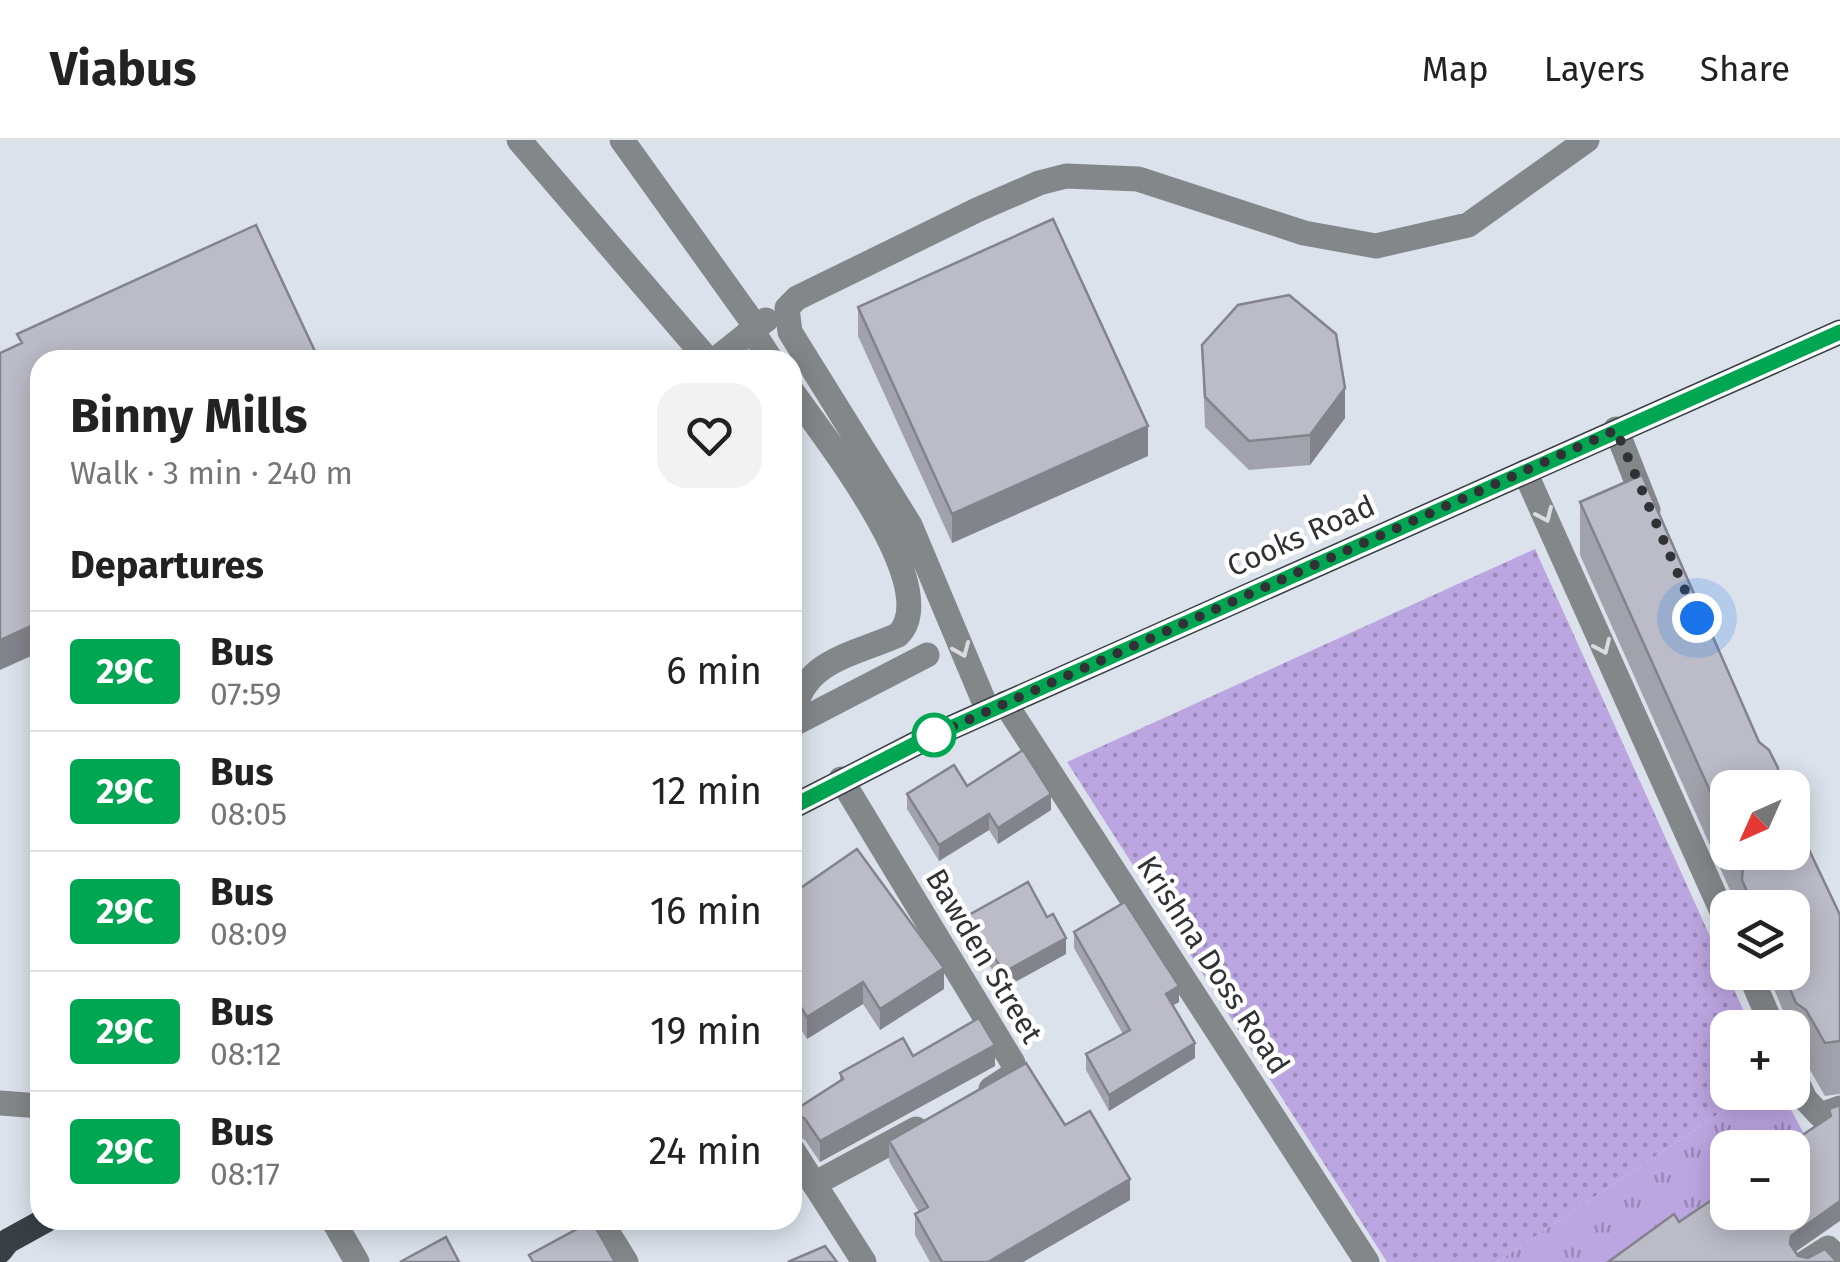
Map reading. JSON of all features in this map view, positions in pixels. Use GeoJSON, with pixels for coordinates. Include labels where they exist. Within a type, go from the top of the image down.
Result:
{"type":"FeatureCollection","features":[{"type":"Feature","properties":{"kind":"main road","name":"Cooks Road"},"geometry":{"type":"LineString","coordinates":[[802,801],[997,707],[1840,332]]}},
{"type":"Feature","properties":{"kind":"main road"},"geometry":{"type":"LineString","coordinates":[[3,1245],[30,1229]]}},
{"type":"Feature","properties":{"kind":"street"},"geometry":{"type":"LineString","coordinates":[[519,140],[703,350]]}},
{"type":"Feature","properties":{"kind":"street"},"geometry":{"type":"LineString","coordinates":[[622,140],[756,327],[756,338],[764,350]]}},
{"type":"Feature","properties":{"kind":"street"},"geometry":{"type":"LineString","coordinates":[[725,350],[766,320],[785,318],[787,308],[797,298],[977,210],[1039,183],[1066,176],[1138,178],[1304,233],[1376,246],[1468,225],[1588,140]]}},
{"type":"Feature","properties":{"kind":"street","name":"Krishna Doss Road"},"geometry":{"type":"LineString","coordinates":[[785,318],[910,525],[936,589],[997,707],[1367,1262]]}},
{"type":"Feature","properties":{"kind":"street"},"geometry":{"type":"LineString","coordinates":[[802,406],[889,539],[911,612],[909,625],[898,635],[815,670],[802,689]]}},
{"type":"Feature","properties":{"kind":"street"},"geometry":{"type":"LineString","coordinates":[[1616,430],[1659,534]]}},
{"type":"Feature","properties":{"kind":"street"},"geometry":{"type":"LineString","coordinates":[[1526,472],[1712,890]]}},
{"type":"Feature","properties":{"kind":"street"},"geometry":{"type":"LineString","coordinates":[[802,720],[927,654]]}},
{"type":"Feature","properties":{"kind":"street","name":"Bawden Street"},"geometry":{"type":"LineString","coordinates":[[841,780],[1013,1063],[1014,1074],[967,1102]]}},
{"type":"Feature","properties":{"kind":"street"},"geometry":{"type":"LineString","coordinates":[[0,1103],[30,1105]]}},
{"type":"Feature","properties":{"kind":"street"},"geometry":{"type":"LineString","coordinates":[[1810,1105],[1820,1115],[1840,1108]]}},
{"type":"Feature","properties":{"kind":"street"},"geometry":{"type":"LineString","coordinates":[[814,1184],[933,1120]]}},
{"type":"Feature","properties":{"kind":"street"},"geometry":{"type":"LineString","coordinates":[[802,1165],[864,1262]]}},
{"type":"Feature","properties":{"kind":"street"},"geometry":{"type":"LineString","coordinates":[[339,1230],[357,1262]]}},
{"type":"Feature","properties":{"kind":"street"},"geometry":{"type":"LineString","coordinates":[[606,1230],[626,1262]]}},
{"type":"Feature","properties":{"kind":"street"},"geometry":{"type":"LineString","coordinates":[[1806,1262],[1828,1248],[1840,1261]]}},
{"type":"Feature","properties":{"kind":"green space"},"geometry":{"type":"Polygon","coordinates":[[[1535,549],[1710,936],[1710,990],[1734,990],[1743,1010],[1710,1010],[1710,1110],[1725,1110],[1497,1262],[1387,1262],[1067,762],[1535,549]]]}},
{"type":"Feature","properties":{"kind":"green space"},"geometry":{"type":"Polygon","coordinates":[[[1725,1110],[1791,1110],[1802,1130],[1710,1130],[1710,1211],[1634,1262],[1497,1262],[1725,1110]]]}},
{"type":"Feature","properties":{"kind":"building"},"geometry":{"type":"Polygon","coordinates":[[[1053,219],[1148,426],[952,514],[858,307],[1053,219]]]}},
{"type":"Feature","properties":{"kind":"building"},"geometry":{"type":"Polygon","coordinates":[[[256,225],[314,350],[30,350],[30,626],[0,640],[0,353],[22,343],[17,334],[256,225]]]}},
{"type":"Feature","properties":{"kind":"building"},"geometry":{"type":"Polygon","coordinates":[[[1289,295],[1336,334],[1345,388],[1310,435],[1249,441],[1205,397],[1202,345],[1238,305],[1289,295]]]}},
{"type":"Feature","properties":{"kind":"building"},"geometry":{"type":"Polygon","coordinates":[[[1642,475],[1759,742],[1769,750],[1778,770],[1710,770],[1710,791],[1580,502],[1642,475]]]}},
{"type":"Feature","properties":{"kind":"building"},"geometry":{"type":"Polygon","coordinates":[[[1023,750],[1051,794],[998,828],[989,814],[939,845],[907,794],[954,765],[967,786],[1023,750]]]}},
{"type":"Feature","properties":{"kind":"building"},"geometry":{"type":"Polygon","coordinates":[[[857,849],[944,968],[880,1009],[863,982],[807,1017],[802,1009],[802,887],[857,849]]]}},
{"type":"Feature","properties":{"kind":"building"},"geometry":{"type":"Polygon","coordinates":[[[1810,852],[1840,915],[1840,1041],[1825,1043],[1810,1010],[1796,1003],[1790,990],[1810,990],[1810,890],[1746,890],[1743,870],[1810,870],[1810,852]]]}},
{"type":"Feature","properties":{"kind":"building"},"geometry":{"type":"Polygon","coordinates":[[[1028,882],[1047,917],[1053,914],[1066,938],[1004,972],[967,916],[1028,882]]]}},
{"type":"Feature","properties":{"kind":"building"},"geometry":{"type":"Polygon","coordinates":[[[1125,902],[1179,986],[1166,994],[1195,1043],[1109,1095],[1086,1054],[1130,1030],[1074,932],[1125,902]]]}},
{"type":"Feature","properties":{"kind":"building"},"geometry":{"type":"Polygon","coordinates":[[[979,1018],[995,1045],[820,1141],[802,1117],[802,1106],[843,1079],[840,1073],[903,1038],[913,1056],[979,1018]]]}},
{"type":"Feature","properties":{"kind":"building"},"geometry":{"type":"Polygon","coordinates":[[[1026,1063],[1065,1125],[1090,1111],[1130,1179],[988,1262],[942,1262],[915,1214],[928,1207],[889,1141],[1026,1063]]]}},
{"type":"Feature","properties":{"kind":"building"},"geometry":{"type":"Polygon","coordinates":[[[1840,1105],[1840,1201],[1810,1222],[1810,1130],[1831,1116],[1829,1109],[1840,1105]]]}},
{"type":"Feature","properties":{"kind":"building"},"geometry":{"type":"Polygon","coordinates":[[[1710,1201],[1710,1230],[1799,1230],[1791,1236],[1790,1244],[1798,1256],[1808,1258],[1825,1249],[1837,1262],[1608,1262],[1674,1214],[1679,1222],[1710,1201]]]}},
{"type":"Feature","properties":{"kind":"building"},"geometry":{"type":"Polygon","coordinates":[[[575,1230],[597,1230],[615,1262],[533,1262],[529,1255],[575,1230]]]}},
{"type":"Feature","properties":{"kind":"building"},"geometry":{"type":"Polygon","coordinates":[[[446,1237],[459,1262],[400,1262],[446,1237]]]}},
{"type":"Feature","properties":{"kind":"building"},"geometry":{"type":"Polygon","coordinates":[[[825,1246],[837,1262],[788,1262],[825,1246]]]}},
{"type":"Feature","properties":{"kind":"bus line","name":"29C"},"geometry":{"type":"LineString","coordinates":[[802,801],[919,742],[1840,332]]}},
{"type":"Feature","properties":{"kind":"route"},"geometry":{"type":"LineString","coordinates":[[934,735],[919,742],[1616,430],[1697,618]]}}]}
